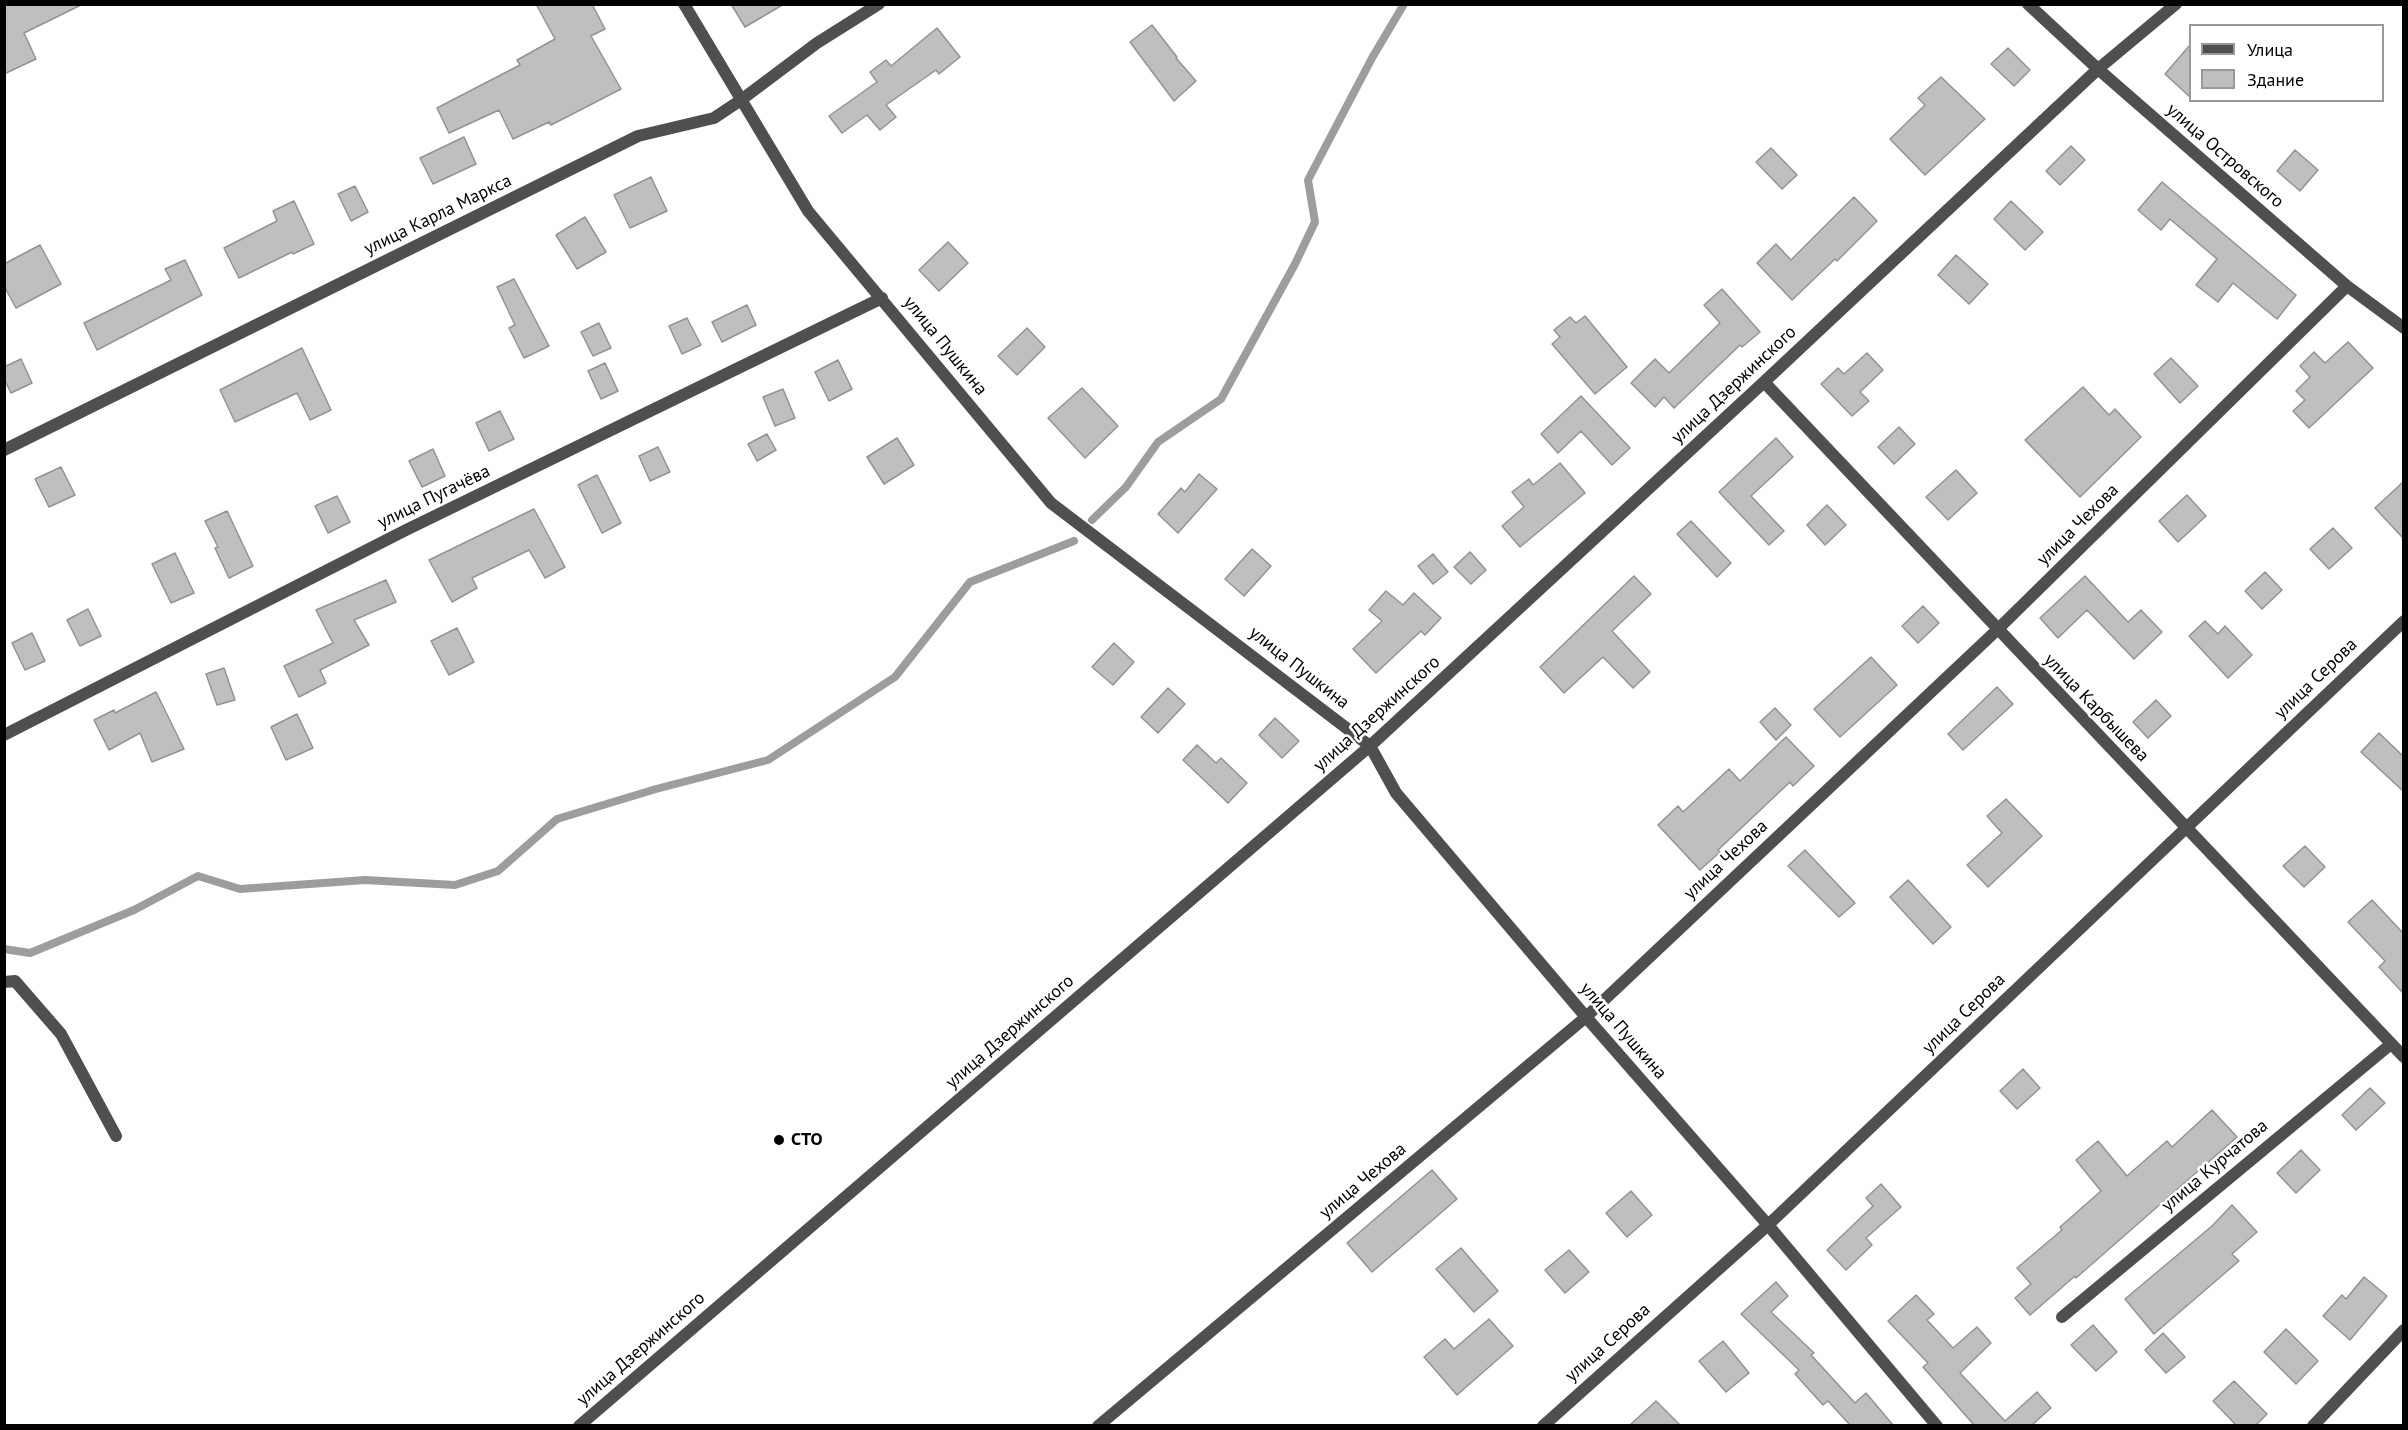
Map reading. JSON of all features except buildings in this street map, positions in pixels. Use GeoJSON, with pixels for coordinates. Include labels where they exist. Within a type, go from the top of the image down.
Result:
{"type":"FeatureCollection","features":[{"type":"Feature","properties":{"kind":"street","name":"улица Пушкина"},"geometry":{"type":"LineString","coordinates":[[684,4],[808,211],[1051,503],[1370,746],[1396,793],[1937,1425]]}},
{"type":"Feature","properties":{"kind":"street","name":"улица Карла Маркса"},"geometry":{"type":"LineString","coordinates":[[4,450],[638,136],[714,118],[817,44],[879,4]]}},
{"type":"Feature","properties":{"kind":"street","name":"улица Островского"},"geometry":{"type":"LineString","coordinates":[[2028,4],[2098,69],[2347,285],[2402,324]]}},
{"type":"Feature","properties":{"kind":"street","name":"улица Дзержинского"},"geometry":{"type":"LineString","coordinates":[[579,1425],[1370,746],[2098,69],[2176,4]]}},
{"type":"Feature","properties":{"kind":"street","name":"улица Чехова"},"geometry":{"type":"LineString","coordinates":[[1098,1425],[1586,1017],[1997,630],[2347,285]]}},
{"type":"Feature","properties":{"kind":"street","name":"улица Пугачёва"},"geometry":{"type":"LineString","coordinates":[[4,735],[406,530],[882,298]]}},
{"type":"Feature","properties":{"kind":"street","name":"улица Карбышева"},"geometry":{"type":"LineString","coordinates":[[1764,382],[2403,1057]]}},
{"type":"Feature","properties":{"kind":"street","name":"улица Серова"},"geometry":{"type":"LineString","coordinates":[[1543,1425],[1768,1225],[2403,621]]}},
{"type":"Feature","properties":{"kind":"street"},"geometry":{"type":"LineString","coordinates":[[10,982],[61,1034],[116,1136]]}},
{"type":"Feature","properties":{"kind":"street","name":"улица Курчатова"},"geometry":{"type":"LineString","coordinates":[[2062,1317],[2391,1044]]}},
{"type":"Feature","properties":{"kind":"street"},"geometry":{"type":"LineString","coordinates":[[2313,1425],[2403,1330]]}},
{"type":"Feature","properties":{"kind":"waterway"},"geometry":{"type":"LineString","coordinates":[[1092,520],[1126,487],[1158,442],[1221,399],[1295,264],[1315,222],[1308,180],[1372,58],[1404,4]]}},
{"type":"Feature","properties":{"kind":"waterway"},"geometry":{"type":"LineString","coordinates":[[4,949],[30,953],[134,910],[198,876],[240,889],[365,880],[455,885],[498,871],[557,819],[656,789],[768,760],[895,677],[970,582],[1074,541]]}},
{"type":"Feature","properties":{"kind":"place","name":"СТО"},"geometry":{"type":"Point","coordinates":[779,1140]}}]}
